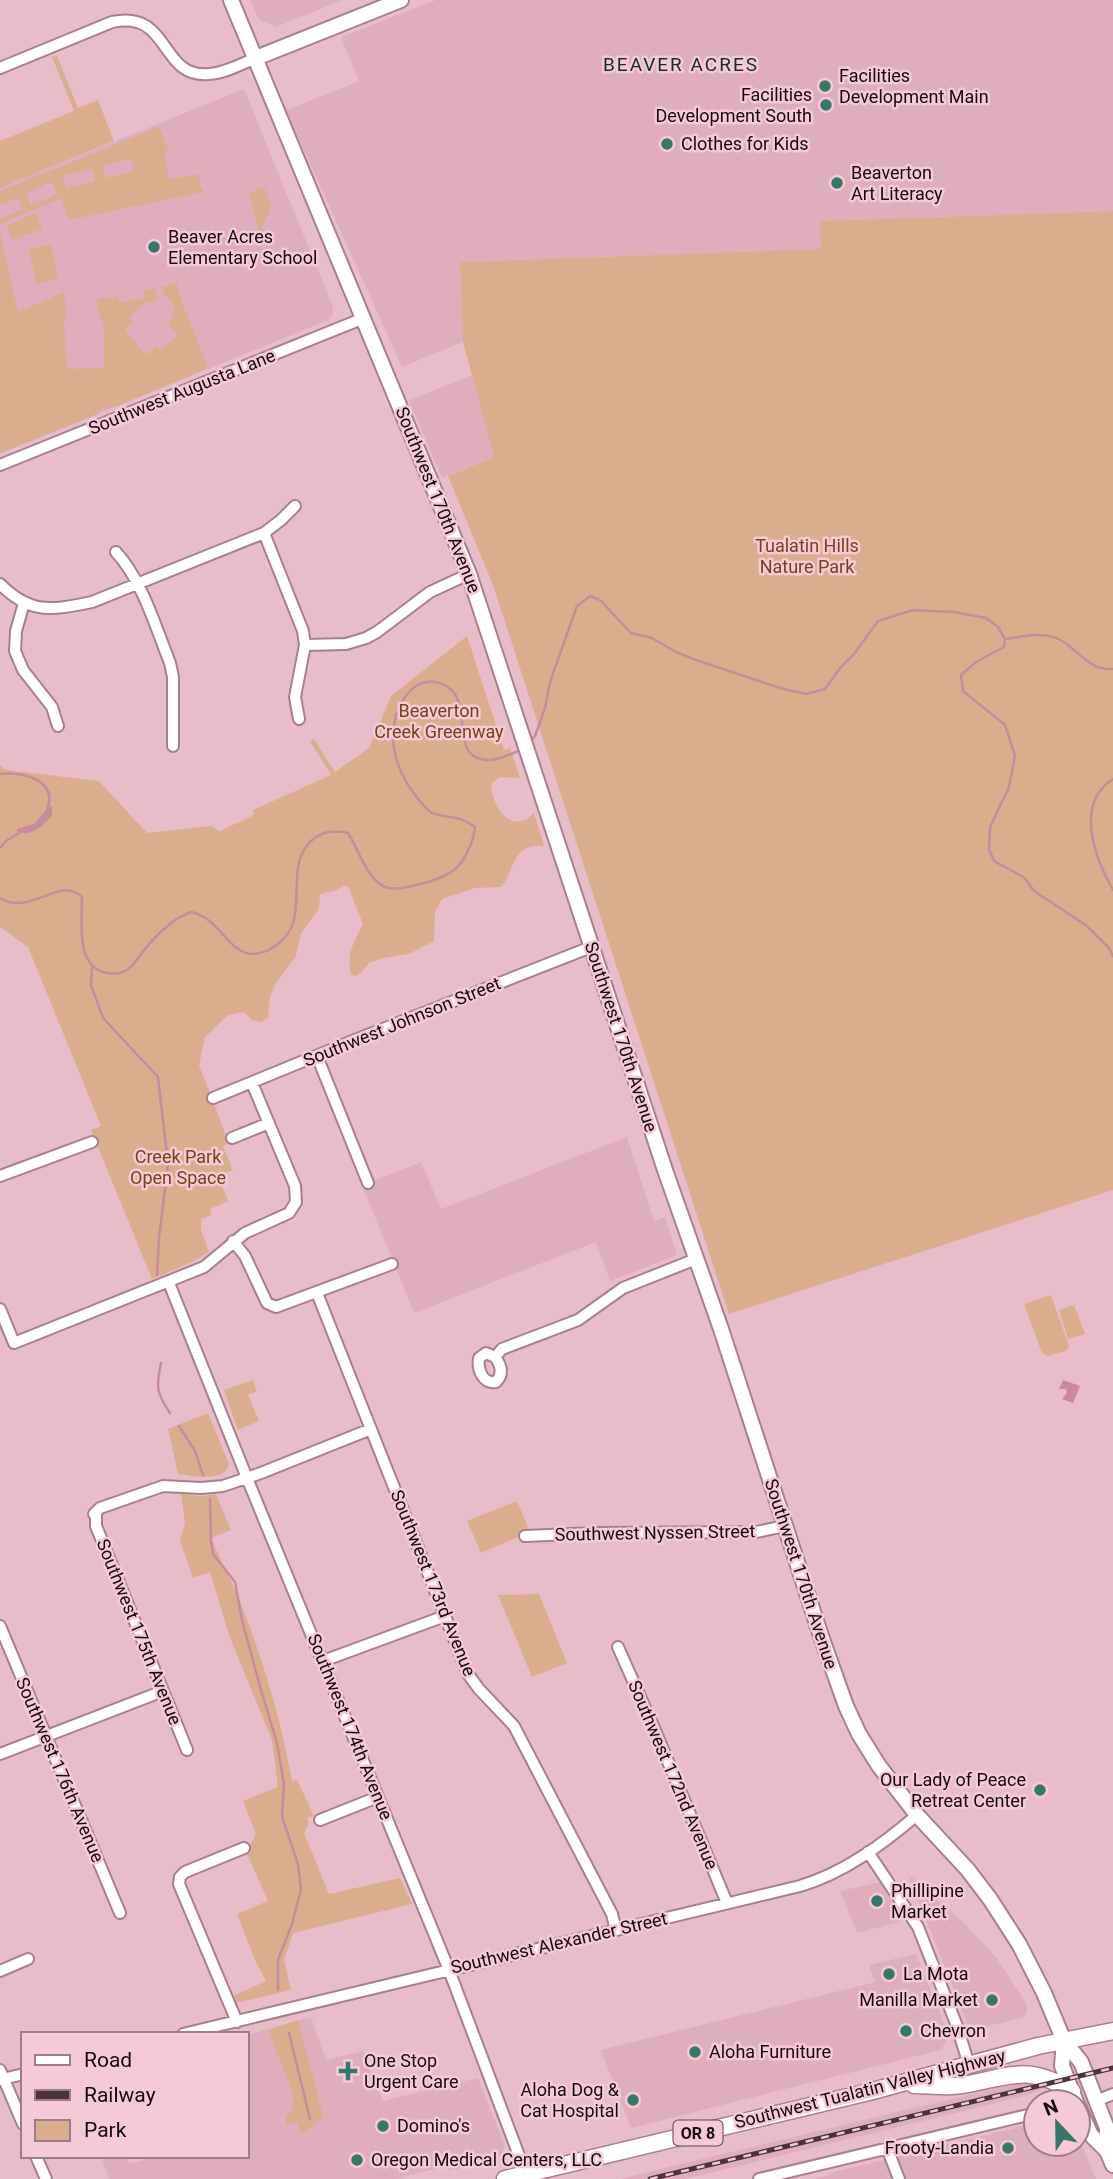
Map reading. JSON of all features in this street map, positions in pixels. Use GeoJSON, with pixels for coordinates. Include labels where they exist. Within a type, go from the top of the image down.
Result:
{"type":"FeatureCollection","features":[{"type":"Feature","properties":{"kind":"main road","name":"Southwest 170th Avenue"},"geometry":{"type":"LineString","coordinates":[[231,0],[469,574],[821,1636],[854,1723],[879,1766],[917,1815],[968,1870],[1004,1921],[1034,1972],[1064,2041],[1081,2062],[1107,2128],[1110,2158]]}},
{"type":"Feature","properties":{"kind":"main road"},"geometry":{"type":"LineString","coordinates":[[256,58],[401,0]]}},
{"type":"Feature","properties":{"kind":"main road","name":"Southwest Tualatin Valley Highway"},"geometry":{"type":"LineString","coordinates":[[505,2179],[1113,2031]]}},
{"type":"Feature","properties":{"kind":"main road","name":"Southwest 170th Avenue"},"geometry":{"type":"LineString","coordinates":[[1064,2041],[1062,2066],[1070,2088]]}},
{"type":"Feature","properties":{"kind":"main road"},"geometry":{"type":"LineString","coordinates":[[897,2085],[960,2086],[1024,2073],[1049,2078],[1061,2088]]}},
{"type":"Feature","properties":{"kind":"main road","name":"Southwest 170th Avenue"},"geometry":{"type":"LineString","coordinates":[[1092,2135],[1110,2158]]}},
{"type":"Feature","properties":{"kind":"street"},"geometry":{"type":"LineString","coordinates":[[0,68],[121,20],[145,24],[154,31],[175,61],[192,72],[212,74],[256,58]]}},
{"type":"Feature","properties":{"kind":"street","name":"Southwest Augusta Lane"},"geometry":{"type":"LineString","coordinates":[[0,465],[364,318]]}},
{"type":"Feature","properties":{"kind":"street"},"geometry":{"type":"LineString","coordinates":[[0,584],[24,603],[42,609],[66,608],[92,602],[264,533],[295,506]]}},
{"type":"Feature","properties":{"kind":"street"},"geometry":{"type":"LineString","coordinates":[[264,533],[303,631],[305,645],[295,697],[299,719]]}},
{"type":"Feature","properties":{"kind":"street"},"geometry":{"type":"LineString","coordinates":[[116,552],[128,564],[170,663],[173,677],[173,746]]}},
{"type":"Feature","properties":{"kind":"street"},"geometry":{"type":"LineString","coordinates":[[305,645],[346,644],[366,638],[430,592],[469,574]]}},
{"type":"Feature","properties":{"kind":"street"},"geometry":{"type":"LineString","coordinates":[[24,603],[16,631],[15,652],[23,670],[52,707],[58,726]]}},
{"type":"Feature","properties":{"kind":"street","name":"Southwest Johnson Street"},"geometry":{"type":"LineString","coordinates":[[214,1098],[592,947]]}},
{"type":"Feature","properties":{"kind":"street"},"geometry":{"type":"LineString","coordinates":[[317,1056],[368,1183]]}},
{"type":"Feature","properties":{"kind":"street"},"geometry":{"type":"LineString","coordinates":[[0,1309],[14,1343],[204,1267],[233,1241],[289,1213],[296,1202],[295,1186],[252,1083]]}},
{"type":"Feature","properties":{"kind":"street"},"geometry":{"type":"LineString","coordinates":[[232,1138],[268,1123]]}},
{"type":"Feature","properties":{"kind":"street"},"geometry":{"type":"LineString","coordinates":[[0,1176],[92,1142]]}},
{"type":"Feature","properties":{"kind":"street"},"geometry":{"type":"LineString","coordinates":[[233,1241],[246,1256],[264,1299],[270,1306],[283,1306],[392,1264]]}},
{"type":"Feature","properties":{"kind":"street"},"geometry":{"type":"LineString","coordinates":[[495,1357],[502,1349],[578,1320],[623,1288],[696,1259]]}},
{"type":"Feature","properties":{"kind":"street","name":"Southwest 174th Avenue"},"geometry":{"type":"LineString","coordinates":[[169,1283],[449,1970],[526,2174]]}},
{"type":"Feature","properties":{"kind":"street","name":"Southwest 173rd Avenue"},"geometry":{"type":"LineString","coordinates":[[317,1293],[468,1674],[509,1719],[520,1736],[612,1914],[617,1930]]}},
{"type":"Feature","properties":{"kind":"street"},"geometry":{"type":"LineString","coordinates":[[247,1478],[371,1430]]}},
{"type":"Feature","properties":{"kind":"street","name":"Southwest 175th Avenue"},"geometry":{"type":"LineString","coordinates":[[187,1750],[96,1525],[95,1514],[100,1508],[163,1486],[223,1486],[247,1478]]}},
{"type":"Feature","properties":{"kind":"street","name":"Southwest Nyssen Street"},"geometry":{"type":"LineString","coordinates":[[525,1536],[756,1532],[785,1526]]}},
{"type":"Feature","properties":{"kind":"street"},"geometry":{"type":"LineString","coordinates":[[323,1661],[445,1616]]}},
{"type":"Feature","properties":{"kind":"street","name":"Southwest 176th Avenue"},"geometry":{"type":"LineString","coordinates":[[0,1626],[120,1913]]}},
{"type":"Feature","properties":{"kind":"street","name":"Southwest 172nd Avenue"},"geometry":{"type":"LineString","coordinates":[[618,1647],[727,1903]]}},
{"type":"Feature","properties":{"kind":"street"},"geometry":{"type":"LineString","coordinates":[[0,1754],[163,1691]]}},
{"type":"Feature","properties":{"kind":"street"},"geometry":{"type":"LineString","coordinates":[[320,1820],[378,1797]]}},
{"type":"Feature","properties":{"kind":"street","name":"Southwest Alexander Street"},"geometry":{"type":"LineString","coordinates":[[192,2032],[808,1883],[835,1872],[868,1852],[917,1815]]}},
{"type":"Feature","properties":{"kind":"street"},"geometry":{"type":"LineString","coordinates":[[237,2022],[179,1884],[185,1872],[244,1848]]}},
{"type":"Feature","properties":{"kind":"street"},"geometry":{"type":"LineString","coordinates":[[868,1852],[918,1927],[957,2026],[969,2065]]}},
{"type":"Feature","properties":{"kind":"street"},"geometry":{"type":"LineString","coordinates":[[0,1971],[28,1959]]}},
{"type":"Feature","properties":{"kind":"street"},"geometry":{"type":"LineString","coordinates":[[21,2074],[1,2076],[21,2120]]}},
{"type":"Feature","properties":{"kind":"street"},"geometry":{"type":"LineString","coordinates":[[1096,2101],[1113,2094]]}},
{"type":"Feature","properties":{"kind":"street"},"geometry":{"type":"LineString","coordinates":[[766,2178],[1022,2116]]}},
{"type":"Feature","properties":{"kind":"street"},"geometry":{"type":"LineString","coordinates":[[887,2148],[899,2179]]}},
{"type":"Feature","properties":{"kind":"street"},"geometry":{"type":"LineString","coordinates":[[37,2158],[46,2179]]}},
{"type":"Feature","properties":{"kind":"shaded area"},"geometry":{"type":"Polygon","coordinates":[[[250,0],[343,0],[276,27],[258,19],[250,0]]]}},
{"type":"Feature","properties":{"kind":"shaded area"},"geometry":{"type":"Polygon","coordinates":[[[436,0],[1113,0],[1113,211],[821,221],[821,249],[460,262],[463,342],[402,367],[286,110],[359,81],[341,37],[436,0]]]}},
{"type":"Feature","properties":{"kind":"shaded area","name":"Beaver Acres Elementary School"},"geometry":{"type":"Polygon","coordinates":[[[244,89],[333,307],[332,316],[328,320],[0,454],[0,188],[244,89]]]}},
{"type":"Feature","properties":{"kind":"shaded area"},"geometry":{"type":"Polygon","coordinates":[[[472,375],[494,457],[442,478],[409,400],[472,375]]]}},
{"type":"Feature","properties":{"kind":"shaded area"},"geometry":{"type":"Polygon","coordinates":[[[52,806],[52,816],[40,827],[27,833],[17,831],[34,824],[52,806]]]}},
{"type":"Feature","properties":{"kind":"shaded area"},"geometry":{"type":"Polygon","coordinates":[[[627,1137],[654,1221],[665,1217],[677,1255],[610,1281],[596,1242],[414,1313],[362,1185],[421,1162],[441,1209],[627,1137]]]}},
{"type":"Feature","properties":{"kind":"shaded area"},"geometry":{"type":"Polygon","coordinates":[[[1063,1380],[1080,1386],[1073,1403],[1062,1399],[1067,1393],[1066,1389],[1059,1389],[1063,1380]]]}},
{"type":"Feature","properties":{"kind":"shaded area"},"geometry":{"type":"Polygon","coordinates":[[[908,1874],[963,1922],[995,1956],[1026,2003],[1027,2011],[1024,2017],[970,2031],[908,1874]]]}},
{"type":"Feature","properties":{"kind":"shaded area"},"geometry":{"type":"Polygon","coordinates":[[[880,1882],[903,1921],[857,1933],[840,1891],[880,1882]]]}},
{"type":"Feature","properties":{"kind":"shaded area"},"geometry":{"type":"Polygon","coordinates":[[[916,1954],[949,2036],[941,2050],[631,2128],[601,2050],[875,1982],[869,1965],[916,1954]]]}},
{"type":"Feature","properties":{"kind":"shaded area"},"geometry":{"type":"Polygon","coordinates":[[[311,2017],[326,2060],[363,2051],[383,2101],[478,2078],[505,2146],[498,2159],[449,2171],[447,2166],[394,2179],[109,2179],[102,2158],[127,2158],[129,2164],[151,2158],[248,2158],[248,2035],[311,2017]]]}},
{"type":"Feature","properties":{"kind":"shaded area"},"geometry":{"type":"Polygon","coordinates":[[[1018,2083],[1039,2083],[1048,2087],[1022,2088],[1022,2096],[685,2179],[619,2179],[1018,2083]]]}},
{"type":"Feature","properties":{"kind":"shaded area"},"geometry":{"type":"Polygon","coordinates":[[[1022,2126],[1022,2158],[1087,2158],[1096,2179],[903,2179],[895,2157],[1022,2126]]]}},
{"type":"Feature","properties":{"kind":"shaded area"},"geometry":{"type":"Polygon","coordinates":[[[884,2160],[892,2179],[814,2179],[829,2173],[884,2160]]]}},
{"type":"Feature","properties":{"kind":"green space"},"geometry":{"type":"Polygon","coordinates":[[[57,56],[78,108],[98,100],[114,141],[0,188],[0,141],[74,111],[52,57],[57,56]]]}},
{"type":"Feature","properties":{"kind":"green space"},"geometry":{"type":"Polygon","coordinates":[[[159,127],[169,151],[164,152],[169,179],[199,174],[203,192],[69,220],[61,198],[0,224],[0,219],[23,209],[18,198],[0,205],[0,191],[159,127]],[[131,159],[103,166],[106,178],[134,171],[131,159]],[[92,169],[63,176],[66,188],[95,181],[92,169]],[[52,182],[26,193],[31,205],[57,194],[52,182]]]}},
{"type":"Feature","properties":{"kind":"green space"},"geometry":{"type":"Polygon","coordinates":[[[264,187],[270,207],[259,233],[249,193],[264,187]]]}},
{"type":"Feature","properties":{"kind":"green space","name":"Tualatin Hills Nature Park"},"geometry":{"type":"Polygon","coordinates":[[[1113,211],[1113,1190],[729,1314],[493,585],[448,476],[494,457],[463,342],[460,262],[821,249],[820,221],[1113,211]]]}},
{"type":"Feature","properties":{"kind":"green space"},"geometry":{"type":"Polygon","coordinates":[[[36,213],[43,228],[12,240],[6,226],[36,213]]]}},
{"type":"Feature","properties":{"kind":"green space"},"geometry":{"type":"Polygon","coordinates":[[[0,232],[18,312],[64,292],[67,369],[104,368],[104,328],[97,299],[118,296],[120,303],[145,298],[144,290],[154,288],[158,298],[151,304],[147,301],[129,317],[133,322],[125,330],[146,355],[156,346],[161,350],[178,335],[167,323],[174,317],[171,312],[176,308],[163,293],[162,287],[177,283],[208,368],[115,407],[102,408],[95,415],[0,453],[0,232]]]}},
{"type":"Feature","properties":{"kind":"green space"},"geometry":{"type":"Polygon","coordinates":[[[51,244],[58,279],[36,284],[29,249],[51,244]]]}},
{"type":"Feature","properties":{"kind":"green space"},"geometry":{"type":"Polygon","coordinates":[[[467,636],[504,750],[510,748],[520,778],[500,777],[492,783],[493,796],[500,810],[511,820],[525,820],[534,813],[544,846],[526,848],[520,853],[501,887],[475,888],[442,899],[435,912],[434,941],[409,954],[369,963],[355,976],[351,974],[350,954],[363,924],[349,889],[343,886],[320,894],[319,909],[301,933],[296,956],[275,985],[270,997],[268,1018],[261,1022],[252,1020],[244,1012],[228,1015],[205,1037],[199,1065],[229,1143],[223,1146],[233,1170],[218,1176],[228,1201],[210,1209],[212,1215],[201,1219],[201,1230],[209,1252],[152,1279],[91,1130],[101,1126],[28,947],[0,927],[0,765],[6,770],[99,781],[147,833],[211,826],[220,831],[254,815],[253,810],[331,775],[310,741],[314,739],[335,772],[369,748],[391,696],[467,636]]]}},
{"type":"Feature","properties":{"kind":"green space"},"geometry":{"type":"Polygon","coordinates":[[[1051,1295],[1069,1346],[1066,1351],[1048,1356],[1042,1353],[1024,1304],[1051,1295]]]}},
{"type":"Feature","properties":{"kind":"green space"},"geometry":{"type":"Polygon","coordinates":[[[1074,1305],[1085,1334],[1068,1339],[1059,1310],[1074,1305]]]}},
{"type":"Feature","properties":{"kind":"green space"},"geometry":{"type":"Polygon","coordinates":[[[253,1380],[257,1391],[248,1395],[259,1421],[238,1430],[224,1390],[253,1380]]]}},
{"type":"Feature","properties":{"kind":"green space"},"geometry":{"type":"Polygon","coordinates":[[[208,1413],[229,1464],[227,1470],[208,1477],[178,1474],[168,1429],[208,1413]]]}},
{"type":"Feature","properties":{"kind":"green space"},"geometry":{"type":"Polygon","coordinates":[[[181,1494],[216,1494],[231,1530],[211,1538],[240,1601],[256,1645],[277,1712],[292,1781],[297,1780],[314,1816],[307,1818],[309,1823],[304,1833],[329,1894],[400,1878],[412,1904],[293,1933],[284,1960],[291,1990],[236,2003],[233,1996],[266,1981],[237,1914],[268,1901],[246,1852],[256,1834],[243,1801],[278,1787],[272,1740],[230,1638],[210,1572],[193,1578],[180,1541],[185,1523],[181,1494]]]}},
{"type":"Feature","properties":{"kind":"green space"},"geometry":{"type":"Polygon","coordinates":[[[517,1501],[530,1532],[481,1553],[467,1521],[517,1501]]]}},
{"type":"Feature","properties":{"kind":"green space"},"geometry":{"type":"Polygon","coordinates":[[[539,1594],[567,1663],[532,1677],[498,1595],[539,1594]]]}},
{"type":"Feature","properties":{"kind":"green space"},"geometry":{"type":"Polygon","coordinates":[[[298,2020],[323,2115],[317,2124],[301,2134],[297,2122],[286,2125],[286,2117],[293,2109],[293,2094],[268,2030],[298,2020]]]}},
{"type":"Feature","properties":{"kind":"waterway"},"geometry":{"type":"LineString","coordinates":[[530,741],[535,736],[545,708],[550,682],[577,606],[590,596],[600,600],[631,633],[652,638],[696,660],[806,694],[825,689],[878,621],[913,610],[954,612],[986,618],[998,627],[1005,639]]}},
{"type":"Feature","properties":{"kind":"waterway"},"geometry":{"type":"LineString","coordinates":[[1005,639],[1033,635],[1050,636],[1067,644],[1095,666],[1113,669]]}},
{"type":"Feature","properties":{"kind":"waterway"},"geometry":{"type":"LineString","coordinates":[[1005,639],[1004,647],[976,662],[961,675],[963,691],[1005,725],[1015,756],[1009,787],[990,827],[989,849],[994,861],[1025,878],[1034,891],[1087,926],[1109,948],[1113,956]]}},
{"type":"Feature","properties":{"kind":"waterway"},"geometry":{"type":"LineString","coordinates":[[0,898],[11,903],[22,903],[64,891],[82,897],[81,930],[85,953],[97,969],[107,973],[127,970],[166,927],[191,912],[209,921],[243,952],[259,953],[277,944],[291,929],[300,858],[312,840],[320,835],[348,833],[373,877],[378,883],[391,888],[410,887],[440,877],[454,870],[465,856],[475,827],[461,819],[429,811],[409,786],[397,761],[393,734],[395,720],[402,702],[414,688],[422,683],[432,682],[442,684],[453,691],[459,702],[464,740],[468,751],[476,758],[494,760],[521,750]]}},
{"type":"Feature","properties":{"kind":"waterway"},"geometry":{"type":"LineString","coordinates":[[0,774],[28,776],[43,784],[48,791],[47,810]]}},
{"type":"Feature","properties":{"kind":"waterway"},"geometry":{"type":"LineString","coordinates":[[1113,779],[1101,790],[1094,802],[1091,817],[1095,847],[1113,890]]}},
{"type":"Feature","properties":{"kind":"waterway"},"geometry":{"type":"LineString","coordinates":[[0,848],[22,831]]}},
{"type":"Feature","properties":{"kind":"waterway"},"geometry":{"type":"LineString","coordinates":[[92,967],[91,985],[103,1018],[158,1077],[168,1164],[157,1275]]}},
{"type":"Feature","properties":{"kind":"waterway"},"geometry":{"type":"LineString","coordinates":[[161,1363],[158,1389],[170,1413]]}},
{"type":"Feature","properties":{"kind":"waterway"},"geometry":{"type":"LineString","coordinates":[[179,1426],[195,1451],[203,1475]]}},
{"type":"Feature","properties":{"kind":"waterway"},"geometry":{"type":"LineString","coordinates":[[210,1499],[213,1554],[235,1582],[242,1620],[277,1743],[284,1784],[282,1817],[298,1864],[301,1889],[292,1924],[278,1960],[278,1990]]}},
{"type":"Feature","properties":{"kind":"waterway"},"geometry":{"type":"LineString","coordinates":[[289,2033],[310,2119]]}},
{"type":"Feature","properties":{"kind":"railway"},"geometry":{"type":"LineString","coordinates":[[650,2179],[1113,2068]]}},
{"type":"Feature","properties":{"kind":"place","name":"Facilities Development Main"},"geometry":{"type":"Point","coordinates":[825,86]}},
{"type":"Feature","properties":{"kind":"place","name":"Facilities Development South"},"geometry":{"type":"Point","coordinates":[826,105]}},
{"type":"Feature","properties":{"kind":"place","name":"Clothes for Kids"},"geometry":{"type":"Point","coordinates":[667,144]}},
{"type":"Feature","properties":{"kind":"place","name":"Beaverton Art Literacy"},"geometry":{"type":"Point","coordinates":[837,183]}},
{"type":"Feature","properties":{"kind":"place","name":"Beaver Acres Elementary School"},"geometry":{"type":"Point","coordinates":[154,247]}},
{"type":"Feature","properties":{"kind":"place","name":"Our Lady of Peace Retreat Center"},"geometry":{"type":"Point","coordinates":[1040,1790]}},
{"type":"Feature","properties":{"kind":"place","name":"Phillipine Market"},"geometry":{"type":"Point","coordinates":[877,1901]}},
{"type":"Feature","properties":{"kind":"place","name":"La Mota"},"geometry":{"type":"Point","coordinates":[889,1974]}},
{"type":"Feature","properties":{"kind":"place","name":"Manilla Market"},"geometry":{"type":"Point","coordinates":[992,2000]}},
{"type":"Feature","properties":{"kind":"place","name":"Chevron"},"geometry":{"type":"Point","coordinates":[906,2031]}},
{"type":"Feature","properties":{"kind":"place","name":"Aloha Furniture"},"geometry":{"type":"Point","coordinates":[695,2052]}},
{"type":"Feature","properties":{"kind":"place","name":"One Stop Urgent Care"},"geometry":{"type":"Point","coordinates":[348,2071]}},
{"type":"Feature","properties":{"kind":"place","name":"Aloha Dog & Cat Hospital"},"geometry":{"type":"Point","coordinates":[633,2100]}},
{"type":"Feature","properties":{"kind":"place","name":"Domino's"},"geometry":{"type":"Point","coordinates":[383,2126]}},
{"type":"Feature","properties":{"kind":"place","name":"Frooty-Landia"},"geometry":{"type":"Point","coordinates":[1008,2148]}},
{"type":"Feature","properties":{"kind":"place","name":"Oregon Medical Centers, LLC"},"geometry":{"type":"Point","coordinates":[357,2160]}},
{"type":"Feature","properties":{"kind":"district","name":"BEAVER ACRES"},"geometry":{"type":"Point","coordinates":[681,64]}},
{"type":"Feature","properties":{"kind":"park label","name":"Beaverton Creek Greenway"},"geometry":{"type":"Point","coordinates":[439,721]}},
{"type":"Feature","properties":{"kind":"park label","name":"Creek Park Open Space"},"geometry":{"type":"Point","coordinates":[178,1167]}}]}
